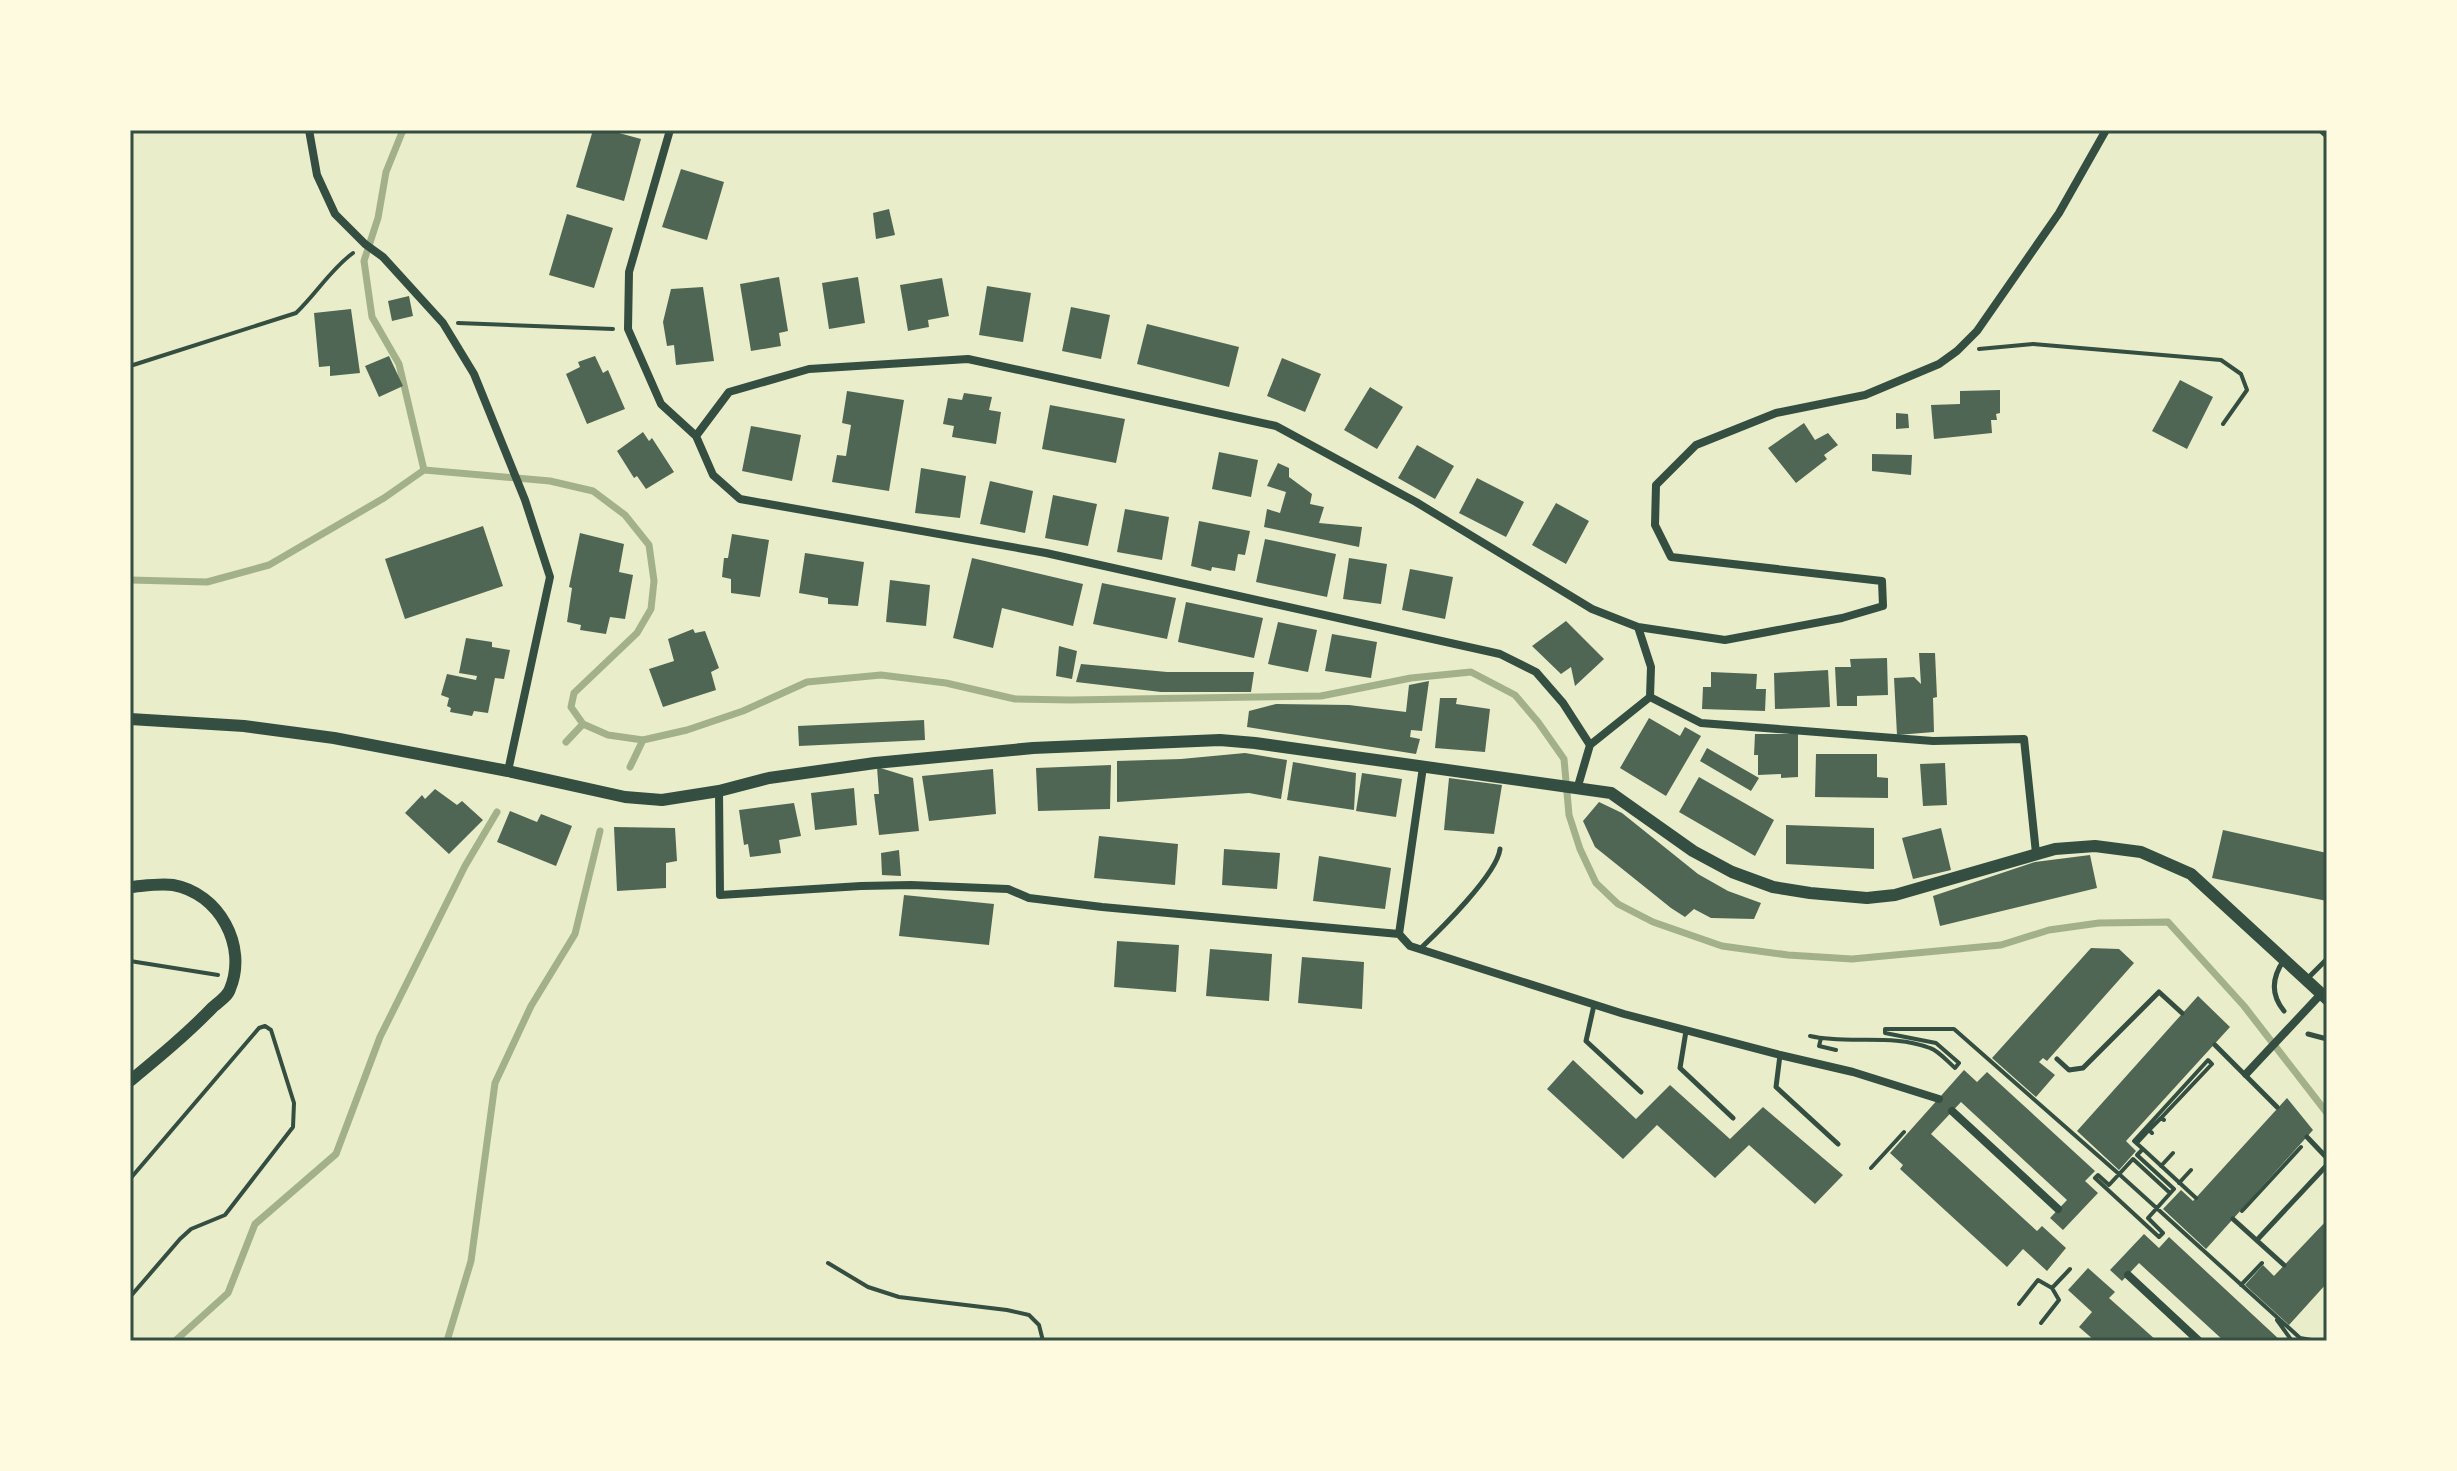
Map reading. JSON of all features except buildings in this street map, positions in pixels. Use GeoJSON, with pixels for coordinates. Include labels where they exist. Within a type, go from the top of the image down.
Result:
{"type":"FeatureCollection","features":[{"type":"Feature","properties":{"kind":"street"},"geometry":{"type":"LineString","coordinates":[[309,130],[317,175],[335,214],[383,257],[443,323],[474,374],[525,500],[550,577],[508,771]]}},
{"type":"Feature","properties":{"kind":"street"},"geometry":{"type":"LineString","coordinates":[[670,130],[629,272],[628,329],[661,404],[696,436],[713,475],[740,499],[1046,553],[1500,654],[1536,672],[1563,703],[1590,745]]}},
{"type":"Feature","properties":{"kind":"street"},"geometry":{"type":"LineString","coordinates":[[696,436],[729,392],[809,369],[968,359],[1276,426],[1416,502],[1592,609],[1638,627],[1725,640],[1842,618],[1883,606],[1882,581],[1671,557],[1655,525],[1656,485],[1696,445],[1776,413],[1865,395],[1939,364],[1957,351],[1977,331],[2059,213],[2106,130]]}},
{"type":"Feature","properties":{"kind":"street"},"geometry":{"type":"LineString","coordinates":[[1575,786],[1590,745],[1650,697],[1651,667],[1638,627]]}},
{"type":"Feature","properties":{"kind":"street"},"geometry":{"type":"LineString","coordinates":[[1650,697],[1701,723],[1944,741],[2024,739],[2036,853]]}},
{"type":"Feature","properties":{"kind":"street"},"geometry":{"type":"LineString","coordinates":[[130,719],[244,726],[334,738],[625,797],[662,800],[719,791],[769,778],[875,763],[1026,749],[1220,740],[1611,793],[1693,851],[1732,872],[1773,887],[1867,898],[1895,895],[2036,853],[2095,846],[2141,852],[2191,874],[2324,996],[2305,1011],[2246,1074]]}},
{"type":"Feature","properties":{"kind":"street"},"geometry":{"type":"LineString","coordinates":[[1399,934],[1423,767]]}},
{"type":"Feature","properties":{"kind":"street"},"geometry":{"type":"LineString","coordinates":[[719,791],[720,895],[873,885],[1008,889],[1029,898],[1102,907],[1399,934],[1410,946],[1594,1004],[1853,1072],[1939,1099]]}},
{"type":"Feature","properties":{"kind":"street"},"geometry":{"type":"LineString","coordinates":[[130,887],[171,884],[195,892],[216,909],[231,929],[235,957],[230,991],[180,1041],[130,1081]]}},
{"type":"Feature","properties":{"kind":"street"},"geometry":{"type":"LineString","coordinates":[[1952,1111],[2058,1209]]}},
{"type":"Feature","properties":{"kind":"street"},"geometry":{"type":"LineString","coordinates":[[2128,1275],[2199,1341]]}},
{"type":"Feature","properties":{"kind":"lane"},"geometry":{"type":"LineString","coordinates":[[1420,949],[1473,893],[1498,859],[1500,849]]}},
{"type":"Feature","properties":{"kind":"lane"},"geometry":{"type":"LineString","coordinates":[[2284,959],[2276,971],[2274,982],[2274,993],[2284,1011]]}},
{"type":"Feature","properties":{"kind":"lane"},"geometry":{"type":"LineString","coordinates":[[2307,980],[2327,959]]}},
{"type":"Feature","properties":{"kind":"lane"},"geometry":{"type":"LineString","coordinates":[[2057,1059],[2069,1070],[2083,1068],[2159,992],[2182,1013]]}},
{"type":"Feature","properties":{"kind":"lane"},"geometry":{"type":"LineString","coordinates":[[1594,1004],[1586,1041],[1641,1092]]}},
{"type":"Feature","properties":{"kind":"lane"},"geometry":{"type":"LineString","coordinates":[[1686,1030],[1680,1068],[1733,1118]]}},
{"type":"Feature","properties":{"kind":"lane"},"geometry":{"type":"LineString","coordinates":[[2308,1034],[2327,1039]]}},
{"type":"Feature","properties":{"kind":"lane"},"geometry":{"type":"LineString","coordinates":[[2215,1045],[2277,1107]]}},
{"type":"Feature","properties":{"kind":"lane"},"geometry":{"type":"LineString","coordinates":[[1780,1055],[1776,1087],[1838,1144]]}},
{"type":"Feature","properties":{"kind":"lane"},"geometry":{"type":"LineString","coordinates":[[2308,1138],[2327,1158]]}},
{"type":"Feature","properties":{"kind":"lane"},"geometry":{"type":"LineString","coordinates":[[2257,1240],[2327,1165]]}},
{"type":"Feature","properties":{"kind":"lane"},"geometry":{"type":"LineString","coordinates":[[2236,1217],[2284,1265]]}},
{"type":"Feature","properties":{"kind":"path"},"geometry":{"type":"LineString","coordinates":[[2319,130],[2327,137]]}},
{"type":"Feature","properties":{"kind":"path"},"geometry":{"type":"LineString","coordinates":[[130,366],[296,313],[342,261],[365,244]]}},
{"type":"Feature","properties":{"kind":"path"},"geometry":{"type":"LineString","coordinates":[[443,323],[628,329]]}},
{"type":"Feature","properties":{"kind":"path"},"geometry":{"type":"LineString","coordinates":[[1957,351],[2033,344],[2221,360],[2241,374],[2247,390],[2223,424]]}},
{"type":"Feature","properties":{"kind":"path"},"geometry":{"type":"LineString","coordinates":[[130,961],[232,977]]}},
{"type":"Feature","properties":{"kind":"path"},"geometry":{"type":"LineString","coordinates":[[130,1179],[259,1028],[265,1026],[271,1030],[294,1103],[293,1127],[225,1215],[191,1229],[130,1297]]}},
{"type":"Feature","properties":{"kind":"path"},"geometry":{"type":"LineString","coordinates":[[1810,1036],[1836,1041],[1879,1039],[1932,1048],[1955,1068],[1959,1063],[1936,1043],[1885,1033],[1885,1029],[1954,1029],[2300,1338],[2317,1341]]}},
{"type":"Feature","properties":{"kind":"path"},"geometry":{"type":"LineString","coordinates":[[1821,1038],[1819,1046],[1836,1050]]}},
{"type":"Feature","properties":{"kind":"path"},"geometry":{"type":"LineString","coordinates":[[2137,1143],[2212,1064],[2208,1060],[2134,1141],[2196,1198]]}},
{"type":"Feature","properties":{"kind":"path"},"geometry":{"type":"LineString","coordinates":[[1871,1168],[1904,1132]]}},
{"type":"Feature","properties":{"kind":"path"},"geometry":{"type":"LineString","coordinates":[[2236,1217],[2308,1138]]}},
{"type":"Feature","properties":{"kind":"path"},"geometry":{"type":"LineString","coordinates":[[2143,1149],[2137,1155],[2174,1189],[2148,1218],[2163,1233],[2159,1237],[2095,1178],[2098,1175],[2109,1185],[2133,1159],[2170,1193]]}},
{"type":"Feature","properties":{"kind":"path"},"geometry":{"type":"LineString","coordinates":[[2161,1166],[2173,1153]]}},
{"type":"Feature","properties":{"kind":"path"},"geometry":{"type":"LineString","coordinates":[[2179,1183],[2191,1170]]}},
{"type":"Feature","properties":{"kind":"path"},"geometry":{"type":"LineString","coordinates":[[2241,1285],[2262,1262]]}},
{"type":"Feature","properties":{"kind":"path"},"geometry":{"type":"LineString","coordinates":[[828,1263],[868,1287],[899,1297],[1029,1315],[1039,1325],[1043,1341]]}},
{"type":"Feature","properties":{"kind":"path"},"geometry":{"type":"LineString","coordinates":[[2052,1288],[2070,1269]]}},
{"type":"Feature","properties":{"kind":"path"},"geometry":{"type":"LineString","coordinates":[[2019,1304],[2038,1280],[2052,1288],[2059,1300],[2041,1323]]}},
{"type":"Feature","properties":{"kind":"path"},"geometry":{"type":"LineString","coordinates":[[2275,1316],[2292,1341]]}},
{"type":"Feature","properties":{"kind":"waterway"},"geometry":{"type":"LineString","coordinates":[[403,130],[386,172],[378,218],[364,261],[372,317],[399,364],[424,470]]}},
{"type":"Feature","properties":{"kind":"waterway"},"geometry":{"type":"LineString","coordinates":[[130,580],[207,582],[269,565],[384,498],[424,470],[550,481],[593,491],[625,515],[649,545],[654,581],[651,609],[637,633],[574,693],[571,707],[583,724],[608,735],[643,740],[687,730],[743,711],[807,682],[881,675],[946,683],[1015,699],[1070,700],[1321,696],[1411,678],[1471,672],[1515,695],[1564,759],[1569,815],[1580,849],[1596,883],[1618,904],[1653,922],[1722,946],[1852,959],[2001,945],[2049,930],[2099,923],[2168,922],[2244,1006],[2327,1113]]}},
{"type":"Feature","properties":{"kind":"waterway"},"geometry":{"type":"LineString","coordinates":[[566,742],[583,724]]}},
{"type":"Feature","properties":{"kind":"waterway"},"geometry":{"type":"LineString","coordinates":[[630,767],[643,740]]}},
{"type":"Feature","properties":{"kind":"waterway"},"geometry":{"type":"LineString","coordinates":[[175,1341],[228,1293],[255,1224],[336,1154],[380,1037],[465,866],[497,812]]}},
{"type":"Feature","properties":{"kind":"waterway"},"geometry":{"type":"LineString","coordinates":[[447,1341],[471,1261],[495,1083],[531,1006],[575,934],[600,831]]}}]}
